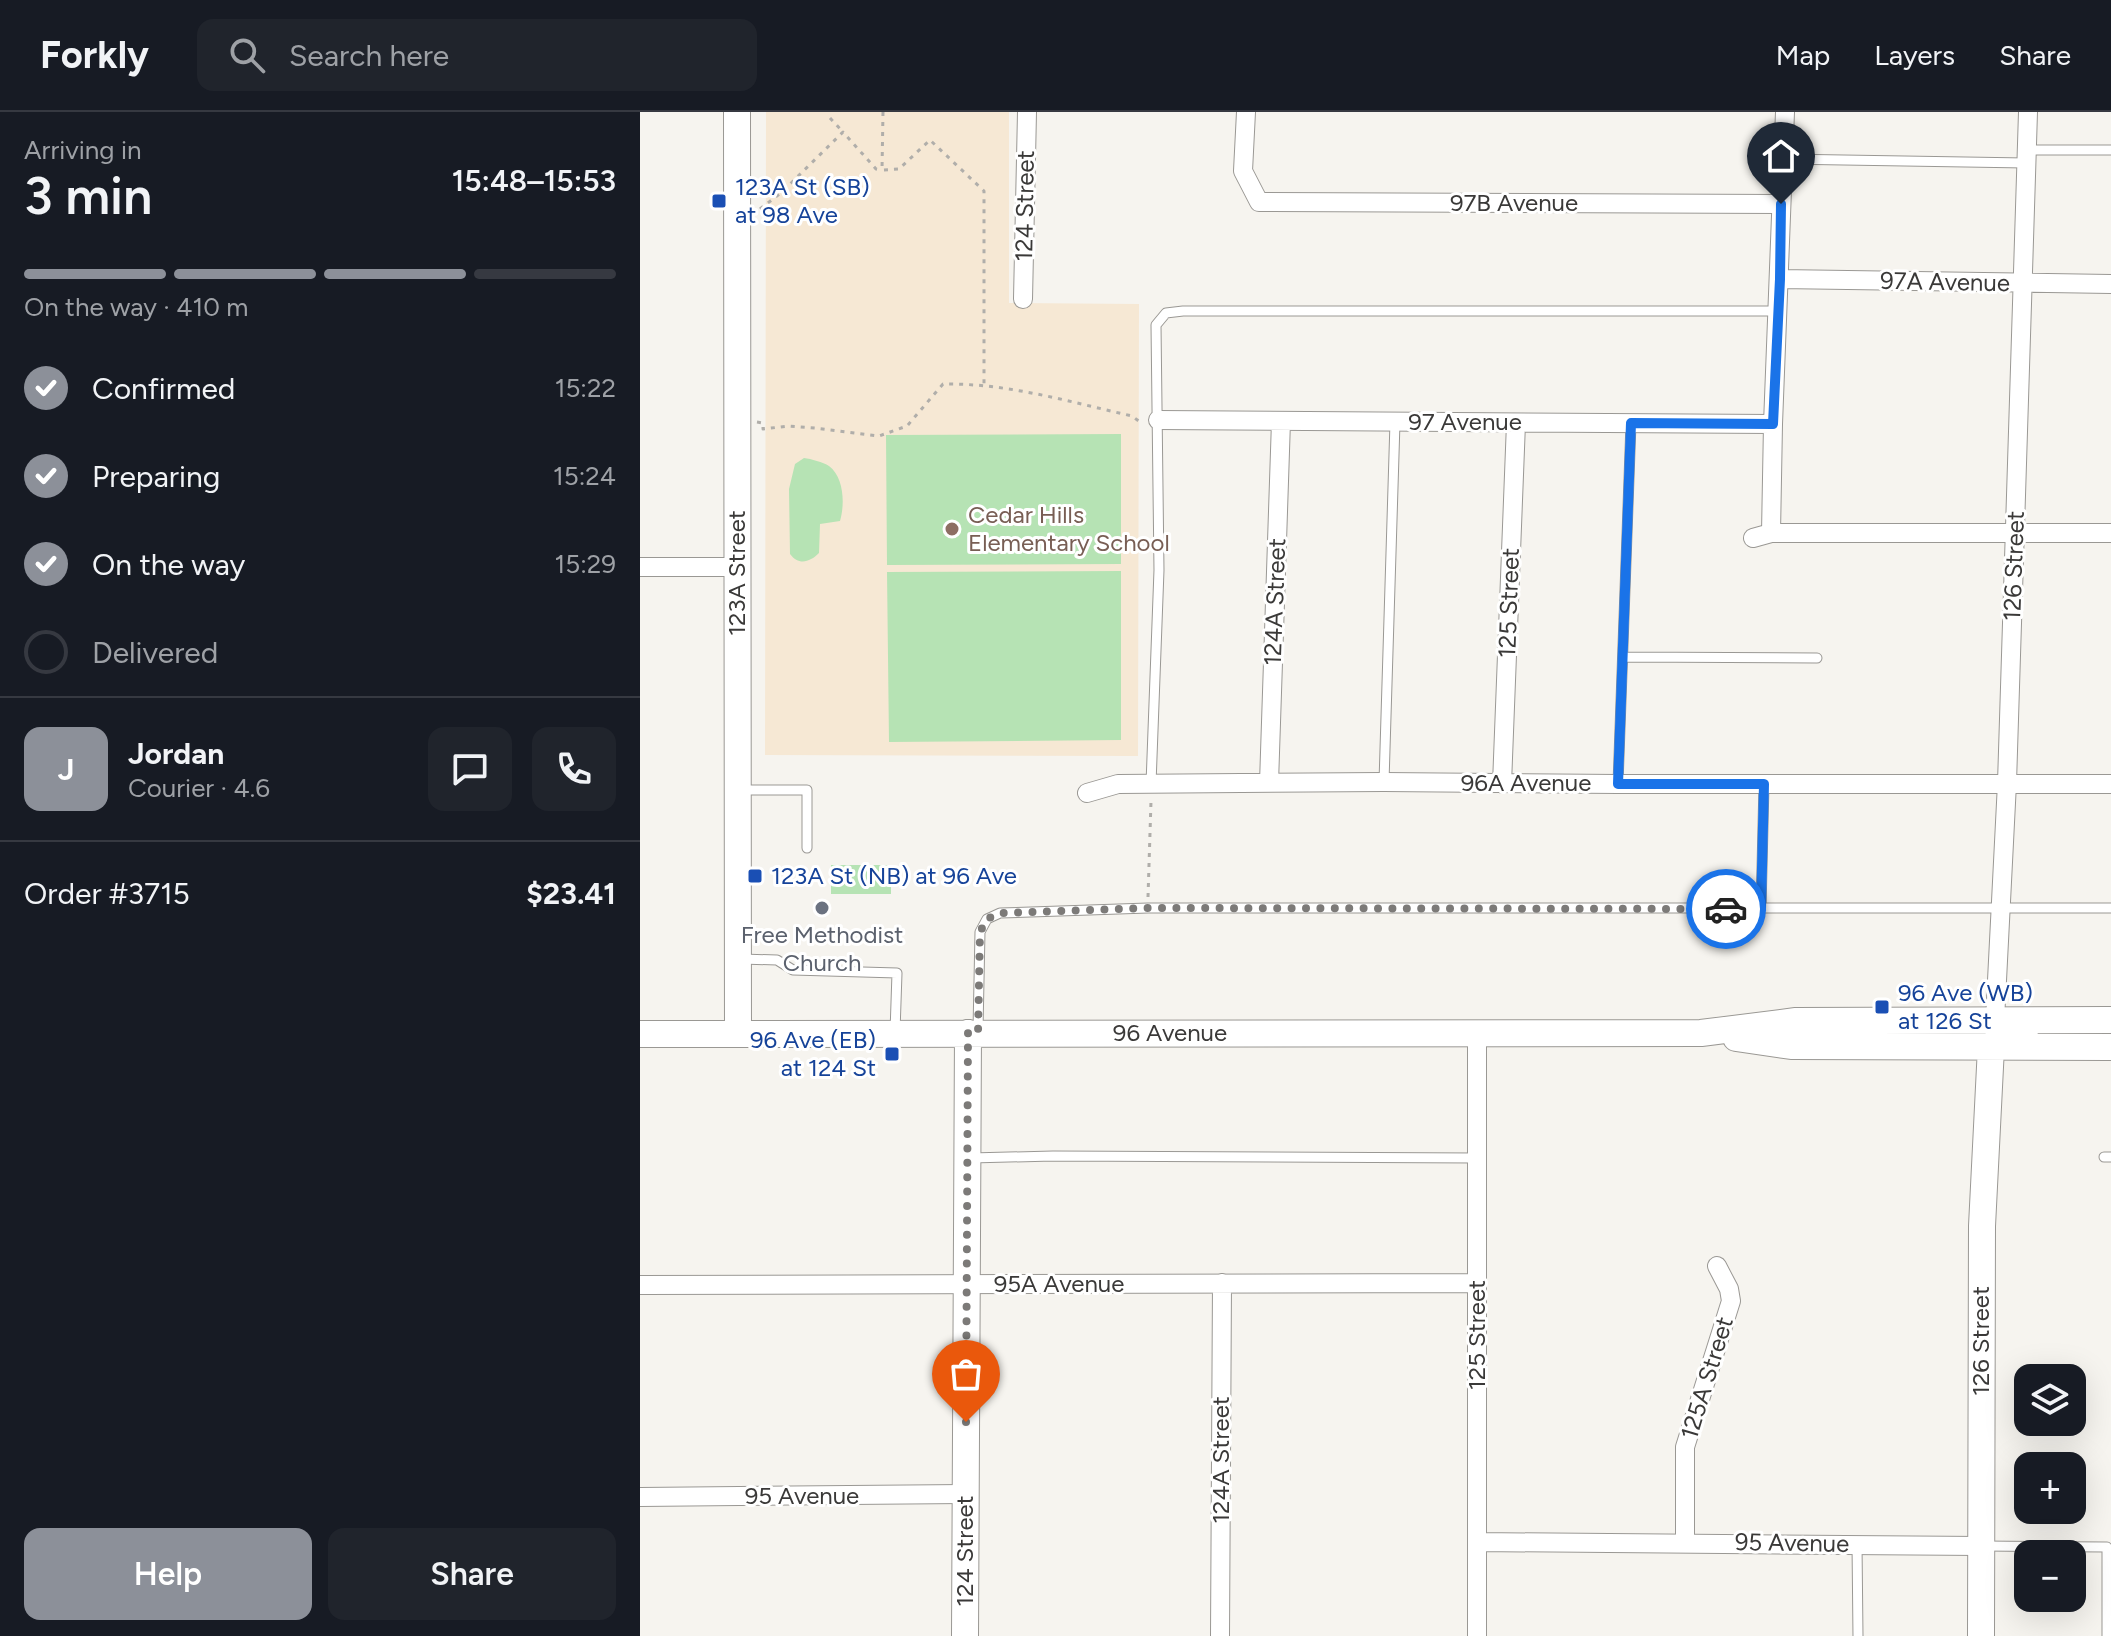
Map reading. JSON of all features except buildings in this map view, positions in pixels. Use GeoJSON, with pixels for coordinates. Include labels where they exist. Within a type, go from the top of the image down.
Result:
{"type":"FeatureCollection","features":[{"type":"Feature","properties":{"kind":"street","name":"123A Street"},"geometry":{"type":"LineString","coordinates":[[737,112],[738,1034]]}},
{"type":"Feature","properties":{"kind":"street","name":"124 Street"},"geometry":{"type":"LineString","coordinates":[[1023,299],[1027,112]]}},
{"type":"Feature","properties":{"kind":"street","name":"97B Avenue"},"geometry":{"type":"LineString","coordinates":[[1246,112],[1243,171],[1259,202],[1781,204]]}},
{"type":"Feature","properties":{"kind":"street"},"geometry":{"type":"LineString","coordinates":[[1785,112],[1773,424],[1762,535],[2111,533]]}},
{"type":"Feature","properties":{"kind":"street","name":"126 Street"},"geometry":{"type":"LineString","coordinates":[[1995,1020],[2007,783],[2028,112]]}},
{"type":"Feature","properties":{"kind":"street","name":"97A Avenue"},"geometry":{"type":"LineString","coordinates":[[1780,279],[2111,284]]}},
{"type":"Feature","properties":{"kind":"street","name":"124A Street"},"geometry":{"type":"LineString","coordinates":[[1269,783],[1281,421]]}},
{"type":"Feature","properties":{"kind":"street","name":"97 Avenue"},"geometry":{"type":"LineString","coordinates":[[1158,422],[1773,424]]}},
{"type":"Feature","properties":{"kind":"street","name":"125 Street"},"geometry":{"type":"LineString","coordinates":[[1502,784],[1516,423]]}},
{"type":"Feature","properties":{"kind":"street"},"geometry":{"type":"LineString","coordinates":[[640,567],[737,567]]}},
{"type":"Feature","properties":{"kind":"street","name":"96A Avenue"},"geometry":{"type":"LineString","coordinates":[[1087,793],[1118,784],[1151,792],[1269,783],[1384,782],[2111,784]]}},
{"type":"Feature","properties":{"kind":"street"},"geometry":{"type":"LineString","coordinates":[[1991,1047],[2001,1036],[2037,1020]]}},
{"type":"Feature","properties":{"kind":"street","name":"96 Avenue"},"geometry":{"type":"LineString","coordinates":[[640,1034],[1701,1033],[1796,1021],[2111,1020]]}},
{"type":"Feature","properties":{"kind":"street","name":"124 Street"},"geometry":{"type":"LineString","coordinates":[[965,1636],[967,1158],[973,1033]]}},
{"type":"Feature","properties":{"kind":"street","name":"125 Street"},"geometry":{"type":"LineString","coordinates":[[1477,1033],[1477,1636]]}},
{"type":"Feature","properties":{"kind":"street","name":"96 Avenue"},"geometry":{"type":"LineString","coordinates":[[1701,1033],[1791,1046],[2111,1047]]}},
{"type":"Feature","properties":{"kind":"street","name":"126 Street"},"geometry":{"type":"LineString","coordinates":[[1981,1636],[1982,1226],[1991,1047]]}},
{"type":"Feature","properties":{"kind":"street","name":"125A Street"},"geometry":{"type":"LineString","coordinates":[[1685,1542],[1685,1447],[1731,1301],[1729,1289],[1717,1266]]}},
{"type":"Feature","properties":{"kind":"street","name":"124A Street"},"geometry":{"type":"LineString","coordinates":[[1220,1636],[1222,1283]]}},
{"type":"Feature","properties":{"kind":"street","name":"95A Avenue"},"geometry":{"type":"LineString","coordinates":[[640,1285],[1477,1283]]}},
{"type":"Feature","properties":{"kind":"street","name":"95 Avenue"},"geometry":{"type":"LineString","coordinates":[[640,1497],[965,1494]]}},
{"type":"Feature","properties":{"kind":"street","name":"95 Avenue"},"geometry":{"type":"LineString","coordinates":[[1477,1542],[1981,1546]]}},
{"type":"Feature","properties":{"kind":"lane"},"geometry":{"type":"LineString","coordinates":[[1783,159],[2026,157],[2111,150]]}},
{"type":"Feature","properties":{"kind":"lane"},"geometry":{"type":"LineString","coordinates":[[1151,792],[1159,570],[1156,325],[1166,313],[1778,311]]}},
{"type":"Feature","properties":{"kind":"lane"},"geometry":{"type":"LineString","coordinates":[[1384,782],[1395,422]]}},
{"type":"Feature","properties":{"kind":"lane"},"geometry":{"type":"LineString","coordinates":[[1618,784],[1631,423]]}},
{"type":"Feature","properties":{"kind":"lane"},"geometry":{"type":"LineString","coordinates":[[1624,657],[1817,658]]}},
{"type":"Feature","properties":{"kind":"lane"},"geometry":{"type":"LineString","coordinates":[[1761,909],[1764,784]]}},
{"type":"Feature","properties":{"kind":"lane"},"geometry":{"type":"LineString","coordinates":[[737,790],[807,790],[807,848]]}},
{"type":"Feature","properties":{"kind":"lane"},"geometry":{"type":"LineString","coordinates":[[973,1033],[980,932],[987,919],[1000,913],[1148,908],[2111,908]]}},
{"type":"Feature","properties":{"kind":"lane"},"geometry":{"type":"LineString","coordinates":[[738,958],[777,960],[793,970],[897,973],[895,1034]]}},
{"type":"Feature","properties":{"kind":"lane"},"geometry":{"type":"LineString","coordinates":[[967,1158],[1476,1158]]}},
{"type":"Feature","properties":{"kind":"lane"},"geometry":{"type":"LineString","coordinates":[[1857,1544],[1858,1636]]}},
{"type":"Feature","properties":{"kind":"lane","name":"95 Avenue"},"geometry":{"type":"LineString","coordinates":[[1981,1546],[2107,1547],[2107,1636]]}},
{"type":"Feature","properties":{"kind":"path"},"geometry":{"type":"LineString","coordinates":[[882,170],[883,112]]}},
{"type":"Feature","properties":{"kind":"path"},"geometry":{"type":"LineString","coordinates":[[830,118],[876,169],[899,169],[930,140],[984,191],[984,385]]}},
{"type":"Feature","properties":{"kind":"path"},"geometry":{"type":"LineString","coordinates":[[753,214],[782,192],[843,132]]}},
{"type":"Feature","properties":{"kind":"path"},"geometry":{"type":"LineString","coordinates":[[754,422],[763,423],[763,429],[802,427],[879,436],[907,426],[943,384],[1006,387],[1132,416],[1144,427],[1158,422]]}},
{"type":"Feature","properties":{"kind":"path"},"geometry":{"type":"LineString","coordinates":[[1148,901],[1151,792]]}},
{"type":"Feature","properties":{"kind":"shaded area","name":"Cedar Hills Elementary School"},"geometry":{"type":"Polygon","coordinates":[[[766,112],[1009,112],[1009,303],[1139,304],[1138,756],[765,755],[766,112]]]}},
{"type":"Feature","properties":{"kind":"green space"},"geometry":{"type":"Polygon","coordinates":[[[1121,434],[1121,564],[887,565],[886,435],[1121,434]]]}},
{"type":"Feature","properties":{"kind":"green space"},"geometry":{"type":"Polygon","coordinates":[[[804,458],[824,463],[834,471],[842,491],[842,507],[840,521],[820,524],[819,553],[812,559],[801,561],[790,554],[789,489],[795,464],[804,458]]]}},
{"type":"Feature","properties":{"kind":"green space"},"geometry":{"type":"Polygon","coordinates":[[[1121,571],[1121,740],[889,742],[887,572],[1121,571]]]}},
{"type":"Feature","properties":{"kind":"green space"},"geometry":{"type":"Polygon","coordinates":[[[831,865],[891,865],[891,894],[831,894],[831,865]]]}},
{"type":"Feature","properties":{"kind":"way so far"},"geometry":{"type":"LineString","coordinates":[[966,1422],[968,1033],[978,1033],[980,932],[987,919],[1000,913],[1148,908],[1726,909]]}},
{"type":"Feature","properties":{"kind":"place","name":"123A St (SB) at 98 Ave"},"geometry":{"type":"Point","coordinates":[719,201]}},
{"type":"Feature","properties":{"kind":"place","name":"Cedar Hills Elementary School"},"geometry":{"type":"Point","coordinates":[952,529]}},
{"type":"Feature","properties":{"kind":"place","name":"123A St (NB) at 96 Ave"},"geometry":{"type":"Point","coordinates":[755,876]}},
{"type":"Feature","properties":{"kind":"place","name":"Free Methodist Church"},"geometry":{"type":"Point","coordinates":[822,908]}},
{"type":"Feature","properties":{"kind":"place","name":"96 Ave (WB) at 126 St"},"geometry":{"type":"Point","coordinates":[1882,1007]}},
{"type":"Feature","properties":{"kind":"place","name":"96 Ave (EB) at 124 St"},"geometry":{"type":"Point","coordinates":[892,1054]}},
{"type":"Feature","properties":{"kind":"route"},"geometry":{"type":"LineString","coordinates":[[1726,909],[1761,909],[1764,784],[1618,784],[1631,423],[1773,424],[1781,204]]}}]}
